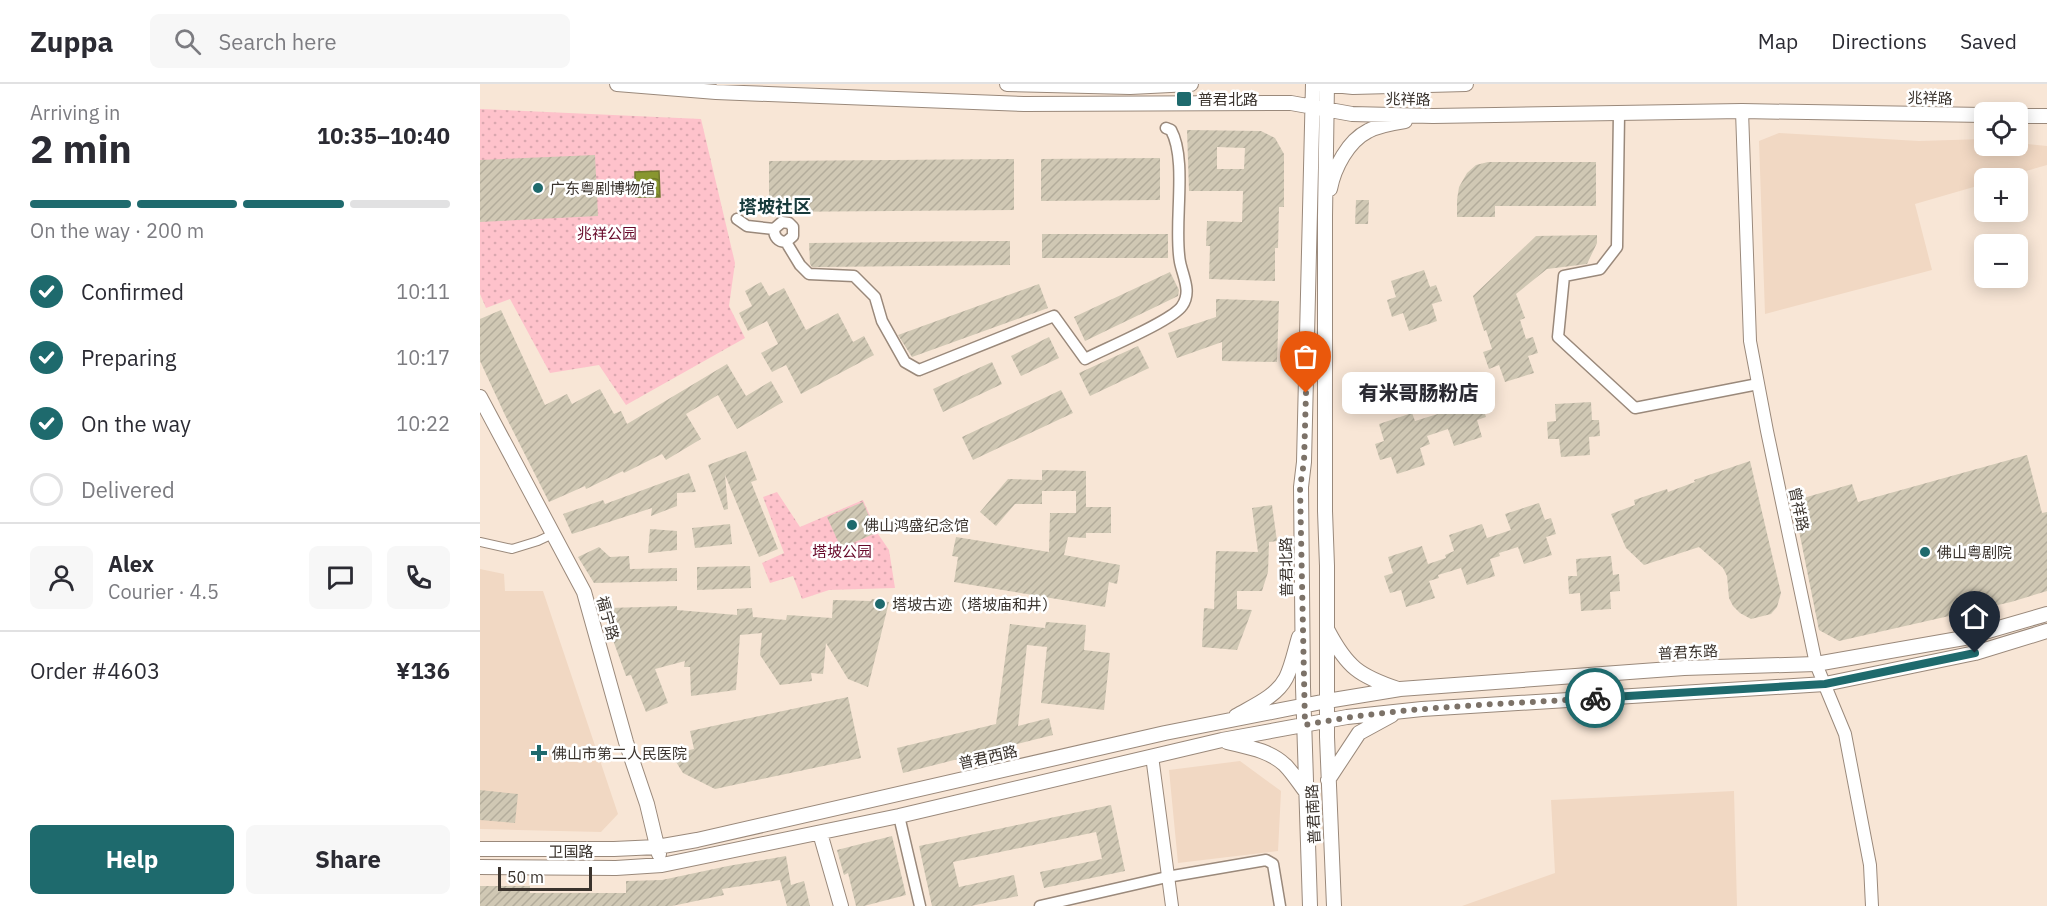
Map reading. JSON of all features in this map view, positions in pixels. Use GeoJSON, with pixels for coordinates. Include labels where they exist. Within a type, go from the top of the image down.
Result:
{"type":"FeatureCollection","features":[{"type":"Feature","properties":{"kind":"main road","name":"兆祥路"},"geometry":{"type":"LineString","coordinates":[[617,84],[716,92],[1024,104],[1291,103],[1352,114],[1433,116],[1742,111],[1974,115]]}},
{"type":"Feature","properties":{"kind":"main road"},"geometry":{"type":"LineString","coordinates":[[1009,84],[1130,87],[1191,84]]}},
{"type":"Feature","properties":{"kind":"main road","name":"普君北路"},"geometry":{"type":"LineString","coordinates":[[1305,725],[1300,487],[1304,462],[1313,84]]}},
{"type":"Feature","properties":{"kind":"main road","name":"兆祥路"},"geometry":{"type":"LineString","coordinates":[[1326,84],[1353,87],[1466,84]]}},
{"type":"Feature","properties":{"kind":"main road"},"geometry":{"type":"LineString","coordinates":[[1326,84],[1327,721]]}},
{"type":"Feature","properties":{"kind":"main road"},"geometry":{"type":"LineString","coordinates":[[1325,216],[1331,181],[1354,140],[1368,130],[1384,125],[1433,116]]}},
{"type":"Feature","properties":{"kind":"main road"},"geometry":{"type":"LineString","coordinates":[[2028,116],[2044,117]]}},
{"type":"Feature","properties":{"kind":"main road","name":"福宁路"},"geometry":{"type":"LineString","coordinates":[[480,398],[584,592],[662,865]]}},
{"type":"Feature","properties":{"kind":"main road","name":"普君东路"},"geometry":{"type":"LineString","coordinates":[[1326,701],[1400,689],[1684,668],[1816,664],[1964,638],[2047,614]]}},
{"type":"Feature","properties":{"kind":"main road"},"geometry":{"type":"LineString","coordinates":[[1223,723],[1266,699],[1278,688],[1286,678],[1304,623]]}},
{"type":"Feature","properties":{"kind":"main road"},"geometry":{"type":"LineString","coordinates":[[1327,630],[1339,653],[1355,669],[1371,680],[1400,689]]}},
{"type":"Feature","properties":{"kind":"main road"},"geometry":{"type":"LineString","coordinates":[[662,865],[898,816],[1222,740],[1327,721],[1400,711],[1825,684],[1975,653],[2047,632]]}},
{"type":"Feature","properties":{"kind":"main road","name":"普君西路"},"geometry":{"type":"LineString","coordinates":[[657,847],[697,840],[1165,734],[1326,701]]}},
{"type":"Feature","properties":{"kind":"main road"},"geometry":{"type":"LineString","coordinates":[[1328,780],[1359,733],[1400,711]]}},
{"type":"Feature","properties":{"kind":"main road","name":"普君南路"},"geometry":{"type":"LineString","coordinates":[[1327,721],[1334,906]]}},
{"type":"Feature","properties":{"kind":"main road","name":"普君南路"},"geometry":{"type":"LineString","coordinates":[[1305,725],[1310,906]]}},
{"type":"Feature","properties":{"kind":"main road"},"geometry":{"type":"LineString","coordinates":[[1222,740],[1275,757],[1286,766],[1306,792]]}},
{"type":"Feature","properties":{"kind":"main road"},"geometry":{"type":"LineString","coordinates":[[820,833],[841,906]]}},
{"type":"Feature","properties":{"kind":"main road","name":"卫国路"},"geometry":{"type":"LineString","coordinates":[[480,849],[657,847]]}},
{"type":"Feature","properties":{"kind":"main road","name":"卫国路"},"geometry":{"type":"LineString","coordinates":[[480,867],[616,868],[662,865]]}},
{"type":"Feature","properties":{"kind":"street","name":"曾祥路"},"geometry":{"type":"LineString","coordinates":[[1742,111],[1750,341],[1816,664],[1845,734],[1870,865],[1872,906]]}},
{"type":"Feature","properties":{"kind":"street"},"geometry":{"type":"LineString","coordinates":[[1619,114],[1617,247],[1600,269],[1564,276],[1558,337],[1635,408],[1758,384]]}},
{"type":"Feature","properties":{"kind":"street"},"geometry":{"type":"LineString","coordinates":[[774,229],[776,239],[786,242],[800,265],[809,274],[854,276],[875,297],[882,321],[905,362],[919,370],[1054,316],[1085,359],[1166,319],[1180,309],[1187,298],[1180,261],[1178,158],[1173,134],[1167,128]]}},
{"type":"Feature","properties":{"kind":"street"},"geometry":{"type":"LineString","coordinates":[[737,219],[747,226],[774,229],[782,222],[789,223],[793,227],[793,236],[786,242]]}},
{"type":"Feature","properties":{"kind":"street"},"geometry":{"type":"LineString","coordinates":[[480,542],[512,549],[553,534]]}},
{"type":"Feature","properties":{"kind":"street"},"geometry":{"type":"LineString","coordinates":[[1152,756],[1172,906]]}},
{"type":"Feature","properties":{"kind":"street"},"geometry":{"type":"LineString","coordinates":[[898,816],[920,906]]}},
{"type":"Feature","properties":{"kind":"street"},"geometry":{"type":"LineString","coordinates":[[1040,906],[1167,877],[1266,860],[1273,864],[1280,906]]}},
{"type":"Feature","properties":{"kind":"shaded area"},"geometry":{"type":"Polygon","coordinates":[[[1779,133],[1919,141],[1974,139],[1974,156],[2028,156],[2028,144],[2047,146],[2047,165],[2028,170],[2028,168],[1974,168],[1974,187],[1915,204],[1932,270],[1765,314],[1759,141],[1779,133]]]}},
{"type":"Feature","properties":{"kind":"shaded area","name":"佛山市第二人民医院"},"geometry":{"type":"Polygon","coordinates":[[[480,569],[504,574],[505,591],[543,591],[618,814],[601,832],[480,829],[480,569]]]}},
{"type":"Feature","properties":{"kind":"shaded area"},"geometry":{"type":"Polygon","coordinates":[[[1240,761],[1281,791],[1278,851],[1178,863],[1169,770],[1240,761]]]}},
{"type":"Feature","properties":{"kind":"shaded area"},"geometry":{"type":"Polygon","coordinates":[[[1734,791],[1737,906],[1462,906],[1555,873],[1551,800],[1734,791]]]}},
{"type":"Feature","properties":{"kind":"green space","name":"兆祥公园"},"geometry":{"type":"Polygon","coordinates":[[[480,109],[701,119],[735,263],[729,306],[745,338],[626,405],[599,365],[550,373],[510,299],[486,308],[480,294],[480,109]]]}},
{"type":"Feature","properties":{"kind":"green space","name":"塔坡公园"},"geometry":{"type":"Polygon","coordinates":[[[777,492],[800,527],[863,500],[878,534],[889,550],[895,588],[829,590],[802,599],[793,576],[770,583],[762,563],[784,553],[763,497],[777,492]]]}},
{"type":"Feature","properties":{"kind":"water"},"geometry":{"type":"Polygon","coordinates":[[[659,171],[660,197],[636,197],[636,190],[640,185],[635,180],[635,172],[659,171]]]}},
{"type":"Feature","properties":{"kind":"building"},"geometry":{"type":"Polygon","coordinates":[[[1187,130],[1261,131],[1275,138],[1284,154],[1284,207],[1279,207],[1275,281],[1209,279],[1210,246],[1206,246],[1207,221],[1242,222],[1243,191],[1189,191],[1187,130]],[[1217,147],[1217,169],[1244,169],[1245,148],[1217,147]]]}},
{"type":"Feature","properties":{"kind":"building","name":"广东粤剧博物馆"},"geometry":{"type":"Polygon","coordinates":[[[595,155],[598,216],[480,222],[480,160],[595,155]]]}},
{"type":"Feature","properties":{"kind":"building"},"geometry":{"type":"Polygon","coordinates":[[[1160,158],[1160,200],[1041,201],[1041,159],[1160,158]]]}},
{"type":"Feature","properties":{"kind":"building"},"geometry":{"type":"Polygon","coordinates":[[[1014,159],[1014,210],[769,212],[769,161],[1014,159]]]}},
{"type":"Feature","properties":{"kind":"building"},"geometry":{"type":"Polygon","coordinates":[[[1488,162],[1596,162],[1596,206],[1495,206],[1495,217],[1457,217],[1459,187],[1467,173],[1476,165],[1488,162]]]}},
{"type":"Feature","properties":{"kind":"building"},"geometry":{"type":"Polygon","coordinates":[[[1356,200],[1369,200],[1368,224],[1355,224],[1356,200]]]}},
{"type":"Feature","properties":{"kind":"building"},"geometry":{"type":"Polygon","coordinates":[[[1042,234],[1168,234],[1168,258],[1042,258],[1042,234]]]}},
{"type":"Feature","properties":{"kind":"building"},"geometry":{"type":"Polygon","coordinates":[[[1597,235],[1597,243],[1587,264],[1547,269],[1516,294],[1525,318],[1520,320],[1526,339],[1533,337],[1538,353],[1528,356],[1534,373],[1505,382],[1499,365],[1489,369],[1483,352],[1492,349],[1473,296],[1536,236],[1597,235]]]}},
{"type":"Feature","properties":{"kind":"building"},"geometry":{"type":"Polygon","coordinates":[[[1010,241],[1010,265],[812,267],[810,264],[809,243],[1010,241]]]}},
{"type":"Feature","properties":{"kind":"building"},"geometry":{"type":"Polygon","coordinates":[[[1424,270],[1430,287],[1436,285],[1442,301],[1432,304],[1437,321],[1409,331],[1403,313],[1392,317],[1387,300],[1396,297],[1391,281],[1424,270]]]}},
{"type":"Feature","properties":{"kind":"building"},"geometry":{"type":"Polygon","coordinates":[[[1170,272],[1179,290],[1178,296],[1085,341],[1074,317],[1170,272]]]}},
{"type":"Feature","properties":{"kind":"building"},"geometry":{"type":"Polygon","coordinates":[[[761,282],[769,296],[784,288],[806,330],[838,313],[853,342],[864,336],[874,355],[801,394],[786,365],[772,372],[761,353],[778,344],[767,321],[748,331],[739,313],[752,306],[745,291],[761,282]]]}},
{"type":"Feature","properties":{"kind":"building"},"geometry":{"type":"Polygon","coordinates":[[[1039,284],[1048,308],[912,357],[898,335],[1039,284]]]}},
{"type":"Feature","properties":{"kind":"building"},"geometry":{"type":"Polygon","coordinates":[[[1216,299],[1279,301],[1277,362],[1222,361],[1222,342],[1177,358],[1168,333],[1216,317],[1216,299]]]}},
{"type":"Feature","properties":{"kind":"building"},"geometry":{"type":"Polygon","coordinates":[[[501,310],[545,405],[567,394],[572,404],[600,389],[614,414],[621,411],[627,424],[727,364],[746,396],[771,381],[783,402],[737,429],[718,395],[686,414],[701,439],[666,460],[662,454],[624,473],[623,471],[586,489],[585,486],[549,502],[480,361],[480,319],[501,310]]]}},
{"type":"Feature","properties":{"kind":"building"},"geometry":{"type":"Polygon","coordinates":[[[1049,337],[1059,358],[1021,376],[1011,356],[1049,337]]]}},
{"type":"Feature","properties":{"kind":"building"},"geometry":{"type":"Polygon","coordinates":[[[1138,346],[1149,368],[1090,396],[1079,373],[1138,346]]]}},
{"type":"Feature","properties":{"kind":"building"},"geometry":{"type":"Polygon","coordinates":[[[992,362],[1002,384],[943,412],[933,389],[992,362]]]}},
{"type":"Feature","properties":{"kind":"building"},"geometry":{"type":"Polygon","coordinates":[[[1469,385],[1475,403],[1481,401],[1486,417],[1477,420],[1482,437],[1454,446],[1448,429],[1427,436],[1430,444],[1420,448],[1425,465],[1397,474],[1391,457],[1380,460],[1375,444],[1384,441],[1379,424],[1412,413],[1415,421],[1441,413],[1435,396],[1469,385]]]}},
{"type":"Feature","properties":{"kind":"building"},"geometry":{"type":"Polygon","coordinates":[[[1061,390],[1073,413],[973,460],[962,437],[1061,390]]]}},
{"type":"Feature","properties":{"kind":"building"},"geometry":{"type":"Polygon","coordinates":[[[1591,402],[1592,420],[1599,420],[1600,436],[1589,437],[1590,455],[1561,457],[1559,439],[1548,439],[1547,422],[1556,421],[1555,404],[1591,402]]]}},
{"type":"Feature","properties":{"kind":"building"},"geometry":{"type":"Polygon","coordinates":[[[746,451],[757,480],[751,482],[778,549],[759,557],[725,475],[728,509],[724,510],[708,465],[746,451]]]}},
{"type":"Feature","properties":{"kind":"building","name":"佛山粤剧院"},"geometry":{"type":"Polygon","coordinates":[[[2027,455],[2042,513],[2047,512],[2047,591],[2011,602],[1839,641],[1819,630],[1793,501],[1852,484],[1858,502],[2027,455]]]}},
{"type":"Feature","properties":{"kind":"building"},"geometry":{"type":"Polygon","coordinates":[[[1750,461],[1781,593],[1777,607],[1771,614],[1751,619],[1733,606],[1729,598],[1727,576],[1723,568],[1699,547],[1644,565],[1626,548],[1611,514],[1635,505],[1634,500],[1667,489],[1668,492],[1695,482],[1694,480],[1750,461]]]}},
{"type":"Feature","properties":{"kind":"building"},"geometry":{"type":"Polygon","coordinates":[[[1042,470],[1086,471],[1086,507],[1111,507],[1111,533],[1086,533],[1086,538],[1068,537],[1064,555],[1120,565],[1117,584],[1109,582],[1105,607],[954,582],[958,557],[952,556],[956,537],[1049,552],[1050,513],[1076,513],[1076,491],[1042,491],[1042,504],[1015,504],[996,526],[980,512],[1008,479],[1042,480],[1042,470]]]}},
{"type":"Feature","properties":{"kind":"building"},"geometry":{"type":"Polygon","coordinates":[[[689,473],[696,492],[677,493],[677,506],[651,516],[652,508],[572,534],[563,514],[603,500],[605,504],[689,473]]]}},
{"type":"Feature","properties":{"kind":"building","name":"佛山鸿盛纪念馆"},"geometry":{"type":"Polygon","coordinates":[[[863,502],[876,533],[841,548],[827,517],[863,502]]]}},
{"type":"Feature","properties":{"kind":"building"},"geometry":{"type":"Polygon","coordinates":[[[1539,503],[1545,520],[1551,518],[1556,534],[1546,537],[1552,555],[1524,564],[1518,547],[1499,553],[1500,556],[1490,559],[1495,576],[1467,585],[1461,568],[1438,575],[1439,578],[1429,581],[1435,598],[1406,607],[1401,590],[1390,593],[1384,576],[1393,573],[1388,557],[1422,546],[1428,564],[1446,558],[1445,555],[1454,551],[1449,535],[1482,524],[1487,538],[1511,530],[1505,514],[1539,503]]]}},
{"type":"Feature","properties":{"kind":"building"},"geometry":{"type":"Polygon","coordinates":[[[1272,505],[1277,541],[1269,542],[1268,572],[1262,591],[1237,591],[1237,609],[1252,610],[1237,650],[1202,647],[1204,608],[1214,609],[1216,551],[1258,552],[1252,508],[1272,505]]]}},
{"type":"Feature","properties":{"kind":"building"},"geometry":{"type":"Polygon","coordinates":[[[730,524],[732,544],[695,548],[692,528],[730,524]]]}},
{"type":"Feature","properties":{"kind":"building"},"geometry":{"type":"Polygon","coordinates":[[[650,529],[677,531],[677,550],[648,553],[650,529]]]}},
{"type":"Feature","properties":{"kind":"building"},"geometry":{"type":"Polygon","coordinates":[[[599,547],[610,557],[629,556],[630,569],[677,568],[677,581],[594,583],[578,557],[599,547]]]}},
{"type":"Feature","properties":{"kind":"building"},"geometry":{"type":"Polygon","coordinates":[[[1611,556],[1613,575],[1619,574],[1620,591],[1610,592],[1611,609],[1581,611],[1580,593],[1569,594],[1568,576],[1577,576],[1576,559],[1611,556]]]}},
{"type":"Feature","properties":{"kind":"building"},"geometry":{"type":"Polygon","coordinates":[[[750,566],[751,588],[697,590],[697,567],[750,566]]]}},
{"type":"Feature","properties":{"kind":"building"},"geometry":{"type":"Polygon","coordinates":[[[872,599],[889,602],[868,687],[848,679],[826,643],[823,674],[811,673],[812,681],[780,685],[760,655],[762,633],[740,635],[736,690],[691,696],[690,667],[684,667],[685,661],[655,669],[668,703],[646,712],[631,675],[626,676],[605,618],[608,608],[677,606],[677,610],[737,615],[737,609],[752,608],[753,617],[786,620],[787,615],[832,618],[833,600],[871,601],[872,599]]]}},
{"type":"Feature","properties":{"kind":"building"},"geometry":{"type":"Polygon","coordinates":[[[1046,622],[1086,625],[1084,650],[1110,653],[1104,710],[1041,703],[1047,647],[1027,645],[1018,726],[1049,718],[1053,735],[903,773],[897,748],[996,724],[1010,624],[1045,628],[1046,622]]]}},
{"type":"Feature","properties":{"kind":"building"},"geometry":{"type":"Polygon","coordinates":[[[848,697],[861,758],[715,789],[683,773],[671,754],[694,749],[690,731],[848,697]]]}},
{"type":"Feature","properties":{"kind":"building"},"geometry":{"type":"Polygon","coordinates":[[[480,790],[518,794],[515,823],[480,820],[480,790]]]}},
{"type":"Feature","properties":{"kind":"building"},"geometry":{"type":"Polygon","coordinates":[[[1111,805],[1125,871],[1044,888],[1040,872],[1102,859],[1096,832],[953,862],[959,887],[1014,875],[1018,896],[971,906],[932,906],[919,846],[1111,805]]]}},
{"type":"Feature","properties":{"kind":"building"},"geometry":{"type":"Polygon","coordinates":[[[892,836],[906,895],[856,906],[848,873],[844,875],[837,850],[892,836]]]}},
{"type":"Feature","properties":{"kind":"building"},"geometry":{"type":"Polygon","coordinates":[[[786,856],[791,885],[804,881],[810,906],[787,906],[780,880],[722,889],[724,895],[672,906],[480,906],[480,886],[530,886],[530,893],[626,893],[626,881],[662,880],[786,856]]]}},
{"type":"Feature","properties":{"kind":"way so far"},"geometry":{"type":"LineString","coordinates":[[1306,393],[1304,462],[1300,487],[1305,725],[1400,711],[1595,698]]}},
{"type":"Feature","properties":{"kind":"place","name":"普君北路"},"geometry":{"type":"Point","coordinates":[1184,99]}},
{"type":"Feature","properties":{"kind":"place","name":"广东粤剧博物馆"},"geometry":{"type":"Point","coordinates":[538,188]}},
{"type":"Feature","properties":{"kind":"place","name":"有米哥肠粉店"},"geometry":{"type":"Point","coordinates":[1306,393]}},
{"type":"Feature","properties":{"kind":"place","name":"佛山鸿盛纪念馆"},"geometry":{"type":"Point","coordinates":[852,525]}},
{"type":"Feature","properties":{"kind":"place","name":"佛山粤剧院"},"geometry":{"type":"Point","coordinates":[1925,552]}},
{"type":"Feature","properties":{"kind":"place","name":"塔坡古迹（塔坡庙和井）"},"geometry":{"type":"Point","coordinates":[880,604]}},
{"type":"Feature","properties":{"kind":"place","name":"佛山市第二人民医院"},"geometry":{"type":"Point","coordinates":[539,753]}},
{"type":"Feature","properties":{"kind":"district","name":"塔坡社区"},"geometry":{"type":"Point","coordinates":[775,206]}},
{"type":"Feature","properties":{"kind":"route"},"geometry":{"type":"LineString","coordinates":[[1595,698],[1825,684],[1975,653]]}}]}
